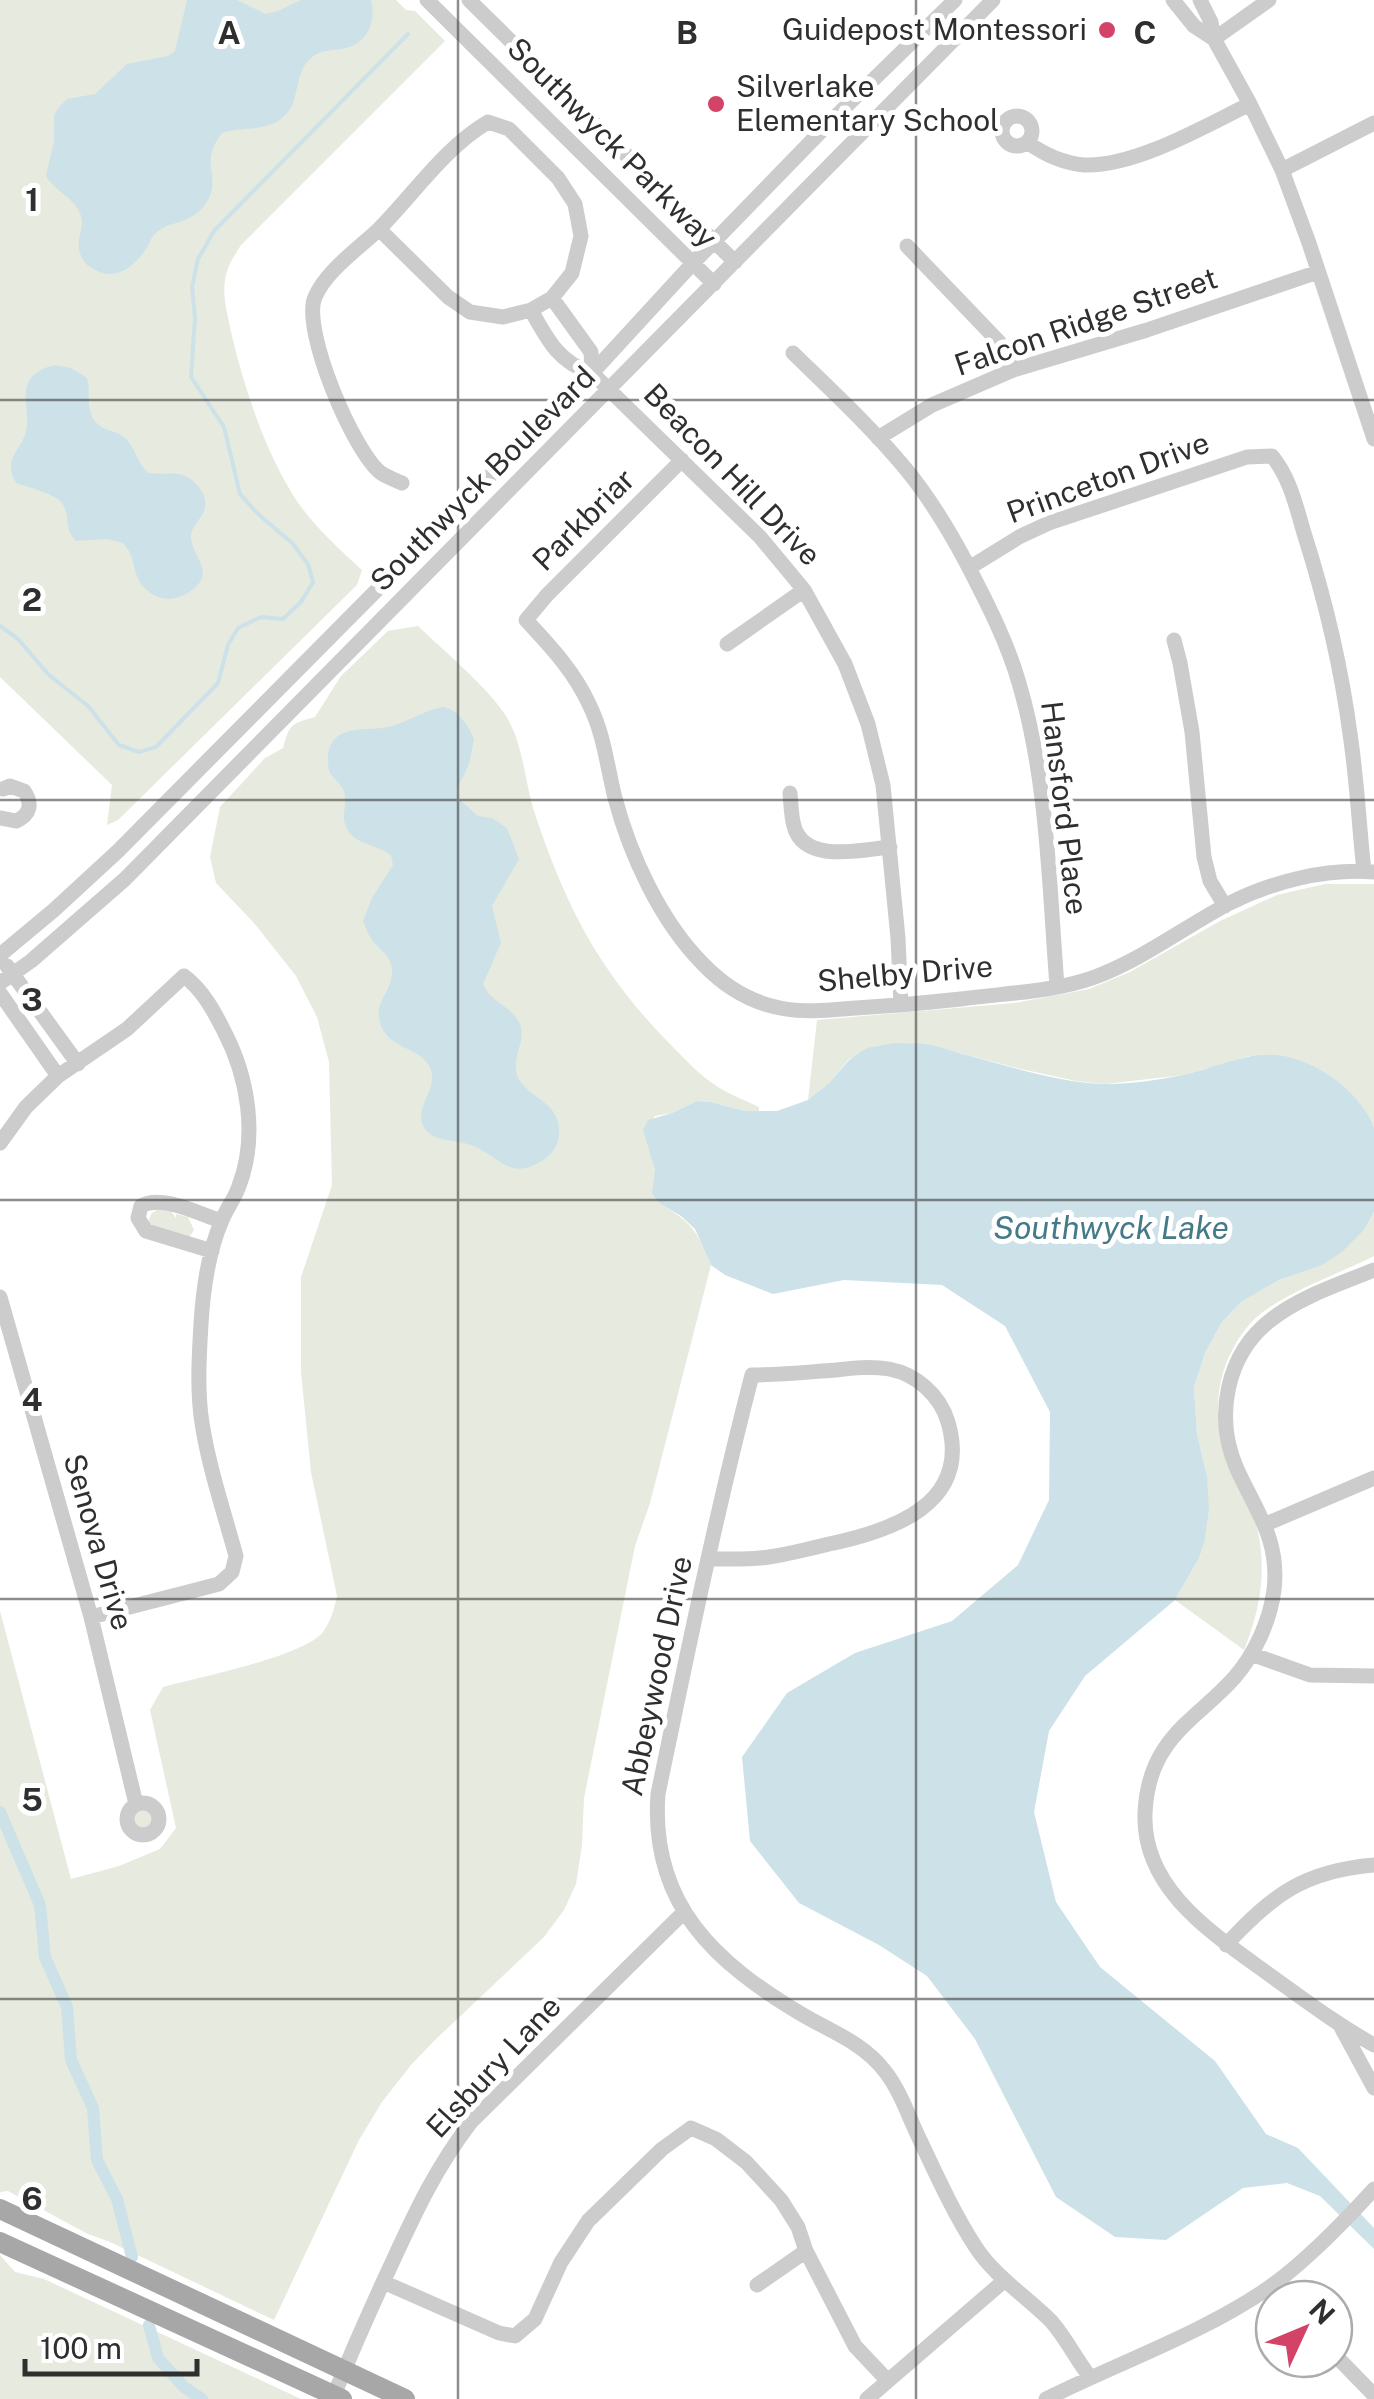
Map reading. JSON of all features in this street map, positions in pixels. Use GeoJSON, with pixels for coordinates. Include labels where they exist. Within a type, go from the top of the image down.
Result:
{"type":"FeatureCollection","features":[{"type":"Feature","properties":{"kind":"main road"},"geometry":{"type":"LineString","coordinates":[[0,2209],[404,2399]]}},
{"type":"Feature","properties":{"kind":"main road"},"geometry":{"type":"LineString","coordinates":[[0,2242],[338,2397]]}},
{"type":"Feature","properties":{"kind":"street","name":"Southwyck Parkway"},"geometry":{"type":"LineString","coordinates":[[427,0],[714,284]]}},
{"type":"Feature","properties":{"kind":"street","name":"Southwyck Parkway"},"geometry":{"type":"LineString","coordinates":[[468,0],[735,262]]}},
{"type":"Feature","properties":{"kind":"street","name":"Southwyck Boulevard"},"geometry":{"type":"LineString","coordinates":[[0,956],[118,850],[592,373],[832,121],[956,0]]}},
{"type":"Feature","properties":{"kind":"street","name":"Southwyck Boulevard"},"geometry":{"type":"LineString","coordinates":[[6,979],[125,879],[993,0]]}},
{"type":"Feature","properties":{"kind":"street"},"geometry":{"type":"LineString","coordinates":[[1172,0],[1194,26],[1214,39]]}},
{"type":"Feature","properties":{"kind":"street"},"geometry":{"type":"LineString","coordinates":[[1200,0],[1214,39],[1282,170],[1369,408],[1374,439]]}},
{"type":"Feature","properties":{"kind":"street"},"geometry":{"type":"LineString","coordinates":[[1214,39],[1269,0]]}},
{"type":"Feature","properties":{"kind":"street"},"geometry":{"type":"LineString","coordinates":[[940,15],[959,34]]}},
{"type":"Feature","properties":{"kind":"street"},"geometry":{"type":"LineString","coordinates":[[522,93],[543,72]]}},
{"type":"Feature","properties":{"kind":"street"},"geometry":{"type":"LineString","coordinates":[[1027,142],[1064,162],[1105,164],[1168,144],[1250,104]]}},
{"type":"Feature","properties":{"kind":"street"},"geometry":{"type":"LineString","coordinates":[[832,121],[854,143]]}},
{"type":"Feature","properties":{"kind":"street"},"geometry":{"type":"LineString","coordinates":[[378,229],[448,297],[470,312],[503,317],[532,310],[552,298],[572,272],[581,236],[575,204],[558,178],[509,129],[488,122],[468,133],[336,268],[313,299],[313,328],[332,390],[363,451],[380,472],[402,483]]}},
{"type":"Feature","properties":{"kind":"street"},"geometry":{"type":"LineString","coordinates":[[1282,170],[1374,122]]}},
{"type":"Feature","properties":{"kind":"street"},"geometry":{"type":"LineString","coordinates":[[908,246],[999,342],[1013,370]]}},
{"type":"Feature","properties":{"kind":"street","name":"Falcon Ridge Street"},"geometry":{"type":"LineString","coordinates":[[878,438],[932,405],[1013,370],[1148,330],[1318,272]]}},
{"type":"Feature","properties":{"kind":"street"},"geometry":{"type":"LineString","coordinates":[[532,310],[553,347],[572,366],[592,373],[591,352],[552,298]]}},
{"type":"Feature","properties":{"kind":"street"},"geometry":{"type":"LineString","coordinates":[[553,347],[574,329]]}},
{"type":"Feature","properties":{"kind":"street","name":"Hansford Place"},"geometry":{"type":"LineString","coordinates":[[794,353],[878,438],[930,501],[953,535],[997,622],[1026,707],[1041,798],[1057,986]]}},
{"type":"Feature","properties":{"kind":"street","name":"Beacon Hill Drive"},"geometry":{"type":"LineString","coordinates":[[592,373],[760,537],[804,590],[845,664],[868,724],[883,785],[901,1006]]}},
{"type":"Feature","properties":{"kind":"street","name":"Princeton Drive"},"geometry":{"type":"LineString","coordinates":[[969,568],[1019,537],[1065,518],[1247,457],[1272,456],[1289,484],[1332,629],[1369,872]]}},
{"type":"Feature","properties":{"kind":"street","name":"Parkbriar"},"geometry":{"type":"LineString","coordinates":[[526,620],[682,460]]}},
{"type":"Feature","properties":{"kind":"street"},"geometry":{"type":"LineString","coordinates":[[727,644],[804,590]]}},
{"type":"Feature","properties":{"kind":"street","name":"Shelby Drive"},"geometry":{"type":"LineString","coordinates":[[526,620],[564,662],[588,702],[598,724],[619,813],[638,864],[670,922],[703,965],[726,985],[741,995],[779,1008],[818,1012],[901,1006],[1057,986],[1120,966],[1257,890],[1291,880],[1369,872]]}},
{"type":"Feature","properties":{"kind":"street"},"geometry":{"type":"LineString","coordinates":[[331,635],[349,653]]}},
{"type":"Feature","properties":{"kind":"street"},"geometry":{"type":"LineString","coordinates":[[1174,640],[1192,732],[1204,857],[1210,882],[1224,906]]}},
{"type":"Feature","properties":{"kind":"street"},"geometry":{"type":"LineString","coordinates":[[790,793],[794,829],[810,847],[826,851],[890,847]]}},
{"type":"Feature","properties":{"kind":"street"},"geometry":{"type":"LineString","coordinates":[[0,956],[6,979],[78,1064]]}},
{"type":"Feature","properties":{"kind":"street"},"geometry":{"type":"LineString","coordinates":[[0,1142],[26,1107],[58,1076],[127,1029],[184,976],[204,997],[231,1044],[248,1104],[248,1145],[239,1186],[221,1221],[212,1251],[200,1325],[200,1400],[206,1441],[236,1556],[232,1572],[219,1584],[92,1618]]}},
{"type":"Feature","properties":{"kind":"street"},"geometry":{"type":"LineString","coordinates":[[0,994],[58,1076]]}},
{"type":"Feature","properties":{"kind":"street"},"geometry":{"type":"LineString","coordinates":[[212,1251],[146,1232],[138,1218],[141,1206],[160,1201],[221,1221]]}},
{"type":"Feature","properties":{"kind":"street"},"geometry":{"type":"LineString","coordinates":[[1374,1270],[1309,1296],[1273,1318],[1248,1344],[1230,1380],[1225,1414],[1229,1449],[1266,1524],[1273,1554],[1274,1589],[1261,1635],[1251,1654],[1234,1678],[1165,1748],[1149,1784],[1144,1831],[1151,1856],[1172,1894],[1226,1945],[1341,2027],[1374,2045]]}},
{"type":"Feature","properties":{"kind":"street","name":"Senova Drive"},"geometry":{"type":"LineString","coordinates":[[0,1297],[92,1618],[136,1804]]}},
{"type":"Feature","properties":{"kind":"street","name":"Abbeywood Drive"},"geometry":{"type":"LineString","coordinates":[[708,1559],[766,1558],[850,1540],[889,1528],[918,1512],[930,1502],[951,1468],[953,1454],[941,1404],[911,1376],[891,1369],[870,1367],[752,1376],[708,1559],[658,1794],[656,1817],[661,1858],[684,1912],[735,1970],[861,2046],[877,2061],[898,2090],[977,2250],[1053,2324],[1090,2377]]}},
{"type":"Feature","properties":{"kind":"street"},"geometry":{"type":"LineString","coordinates":[[1266,1524],[1374,1478]]}},
{"type":"Feature","properties":{"kind":"street"},"geometry":{"type":"LineString","coordinates":[[1251,1654],[1310,1675],[1374,1676]]}},
{"type":"Feature","properties":{"kind":"street"},"geometry":{"type":"LineString","coordinates":[[1226,1945],[1269,1902],[1306,1880],[1374,1865]]}},
{"type":"Feature","properties":{"kind":"street","name":"Elsbury Lane"},"geometry":{"type":"LineString","coordinates":[[338,2397],[344,2370],[383,2282],[445,2156],[471,2122],[684,1912]]}},
{"type":"Feature","properties":{"kind":"street"},"geometry":{"type":"LineString","coordinates":[[1341,2027],[1374,2088]]}},
{"type":"Feature","properties":{"kind":"street"},"geometry":{"type":"LineString","coordinates":[[383,2282],[499,2334],[515,2336],[536,2319],[560,2262],[588,2221],[662,2149],[691,2128],[716,2139],[746,2162],[781,2200],[855,2346],[887,2380]]}},
{"type":"Feature","properties":{"kind":"street"},"geometry":{"type":"LineString","coordinates":[[1289,2279],[1369,2194]]}},
{"type":"Feature","properties":{"kind":"street"},"geometry":{"type":"LineString","coordinates":[[757,2285],[806,2250]]}},
{"type":"Feature","properties":{"kind":"street"},"geometry":{"type":"LineString","coordinates":[[868,2399],[1005,2280]]}},
{"type":"Feature","properties":{"kind":"street"},"geometry":{"type":"LineString","coordinates":[[1046,2399],[1254,2302]]}},
{"type":"Feature","properties":{"kind":"street"},"geometry":{"type":"LineString","coordinates":[[1354,2374],[1374,2395]]}},
{"type":"Feature","properties":{"kind":"shaded area"},"geometry":{"type":"Polygon","coordinates":[[[0,0],[396,0],[406,10],[415,11],[445,41],[241,245],[225,280],[236,353],[271,453],[305,512],[362,570],[357,585],[118,820],[107,825],[112,785],[0,677],[0,0]]]}},
{"type":"Feature","properties":{"kind":"shaded area"},"geometry":{"type":"Polygon","coordinates":[[[418,626],[486,691],[511,725],[535,814],[559,879],[587,936],[622,989],[692,1066],[718,1087],[759,1107],[759,1112],[697,1101],[655,1116],[644,1130],[659,1203],[692,1228],[711,1265],[650,1503],[635,1546],[584,1798],[576,1884],[564,1910],[544,1937],[435,2040],[382,2102],[359,2140],[274,2320],[88,2234],[8,2191],[0,2192],[0,1611],[71,1879],[119,1866],[160,1849],[176,1828],[150,1710],[163,1687],[295,1649],[323,1632],[330,1619],[337,1596],[311,1472],[301,1372],[301,1277],[332,1185],[329,1062],[317,1017],[296,976],[216,883],[210,857],[220,807],[265,758],[283,748],[292,726],[315,717],[341,676],[388,631],[418,626]]]}},
{"type":"Feature","properties":{"kind":"shaded area"},"geometry":{"type":"Polygon","coordinates":[[[1325,884],[1374,884],[1374,1127],[1371,1121],[1249,1056],[1184,1075],[1105,1084],[1021,1069],[925,1044],[850,1058],[808,1100],[817,1020],[1014,1003],[1089,989],[1130,972],[1220,921],[1277,895],[1325,884]]]}},
{"type":"Feature","properties":{"kind":"shaded area"},"geometry":{"type":"Polygon","coordinates":[[[158,1209],[171,1211],[176,1218],[176,1214],[188,1217],[194,1230],[186,1242],[148,1223],[158,1209]]]}},
{"type":"Feature","properties":{"kind":"shaded area"},"geometry":{"type":"Polygon","coordinates":[[[1374,1212],[1374,1256],[1263,1312],[1239,1338],[1222,1376],[1218,1406],[1221,1436],[1255,1522],[1261,1552],[1260,1595],[1244,1650],[1175,1600],[1204,1544],[1207,1476],[1197,1434],[1194,1387],[1205,1353],[1222,1322],[1241,1302],[1279,1280],[1320,1266],[1364,1230],[1374,1212]]]}},
{"type":"Feature","properties":{"kind":"shaded area"},"geometry":{"type":"Polygon","coordinates":[[[141,1805],[151,1809],[155,1819],[151,1829],[141,1833],[131,1829],[127,1819],[131,1809],[141,1805]]]}},
{"type":"Feature","properties":{"kind":"shaded area"},"geometry":{"type":"Polygon","coordinates":[[[0,2255],[15,2272],[44,2279],[301,2399],[0,2399],[0,2255]]]}},
{"type":"Feature","properties":{"kind":"water"},"geometry":{"type":"Polygon","coordinates":[[[187,0],[237,0],[266,14],[301,0],[371,0],[372,16],[369,30],[360,41],[310,59],[301,73],[292,106],[281,119],[267,126],[222,133],[212,152],[212,190],[196,214],[159,230],[130,266],[117,273],[103,273],[90,267],[81,256],[82,221],[78,210],[46,176],[54,141],[54,116],[67,99],[95,94],[127,64],[175,51],[187,0]]]}},
{"type":"Feature","properties":{"kind":"water"},"geometry":{"type":"Polygon","coordinates":[[[54,365],[71,368],[87,378],[93,418],[126,439],[148,473],[186,476],[201,491],[205,508],[191,535],[203,572],[201,580],[184,595],[169,599],[154,595],[137,577],[123,543],[106,539],[76,541],[59,500],[16,483],[11,467],[26,431],[28,383],[36,373],[54,365]]]}},
{"type":"Feature","properties":{"kind":"water"},"geometry":{"type":"Polygon","coordinates":[[[443,707],[458,715],[474,739],[469,764],[457,789],[459,799],[478,816],[492,818],[507,828],[519,859],[492,906],[501,943],[483,984],[519,1022],[522,1036],[516,1066],[520,1081],[551,1109],[558,1123],[556,1147],[546,1158],[523,1168],[506,1165],[471,1145],[438,1138],[423,1126],[421,1113],[432,1075],[424,1060],[394,1042],[383,1030],[380,1006],[392,968],[363,921],[393,865],[391,855],[351,835],[344,820],[342,787],[329,770],[331,744],[344,733],[392,726],[443,707]]]}},
{"type":"Feature","properties":{"kind":"water","name":"Southwyck Lake"},"geometry":{"type":"Polygon","coordinates":[[[895,1043],[931,1045],[1016,1069],[1106,1084],[1174,1077],[1252,1056],[1281,1056],[1331,1077],[1352,1094],[1374,1127],[1374,1212],[1364,1230],[1342,1252],[1320,1266],[1279,1280],[1241,1302],[1222,1322],[1205,1353],[1194,1387],[1209,1509],[1199,1558],[1175,1600],[1085,1676],[1049,1731],[1034,1812],[1056,1902],[1100,1967],[1215,2061],[1266,2134],[1298,2148],[1374,2228],[1374,2249],[1320,2196],[1287,2183],[1243,2188],[1166,2240],[1115,2237],[1056,2197],[975,2039],[927,1976],[879,1945],[799,1903],[750,1841],[742,1757],[787,1693],[855,1653],[952,1621],[1018,1565],[1049,1500],[1050,1412],[1005,1326],[942,1285],[844,1280],[773,1294],[725,1275],[711,1265],[695,1229],[659,1203],[652,1193],[655,1170],[643,1130],[648,1120],[697,1101],[745,1111],[777,1111],[808,1100],[867,1048],[895,1043]]]}},
{"type":"Feature","properties":{"kind":"waterway"},"geometry":{"type":"LineString","coordinates":[[0,626],[17,638],[49,675],[88,706],[119,745],[139,752],[156,747],[218,683],[228,645],[238,628],[261,617],[283,619],[301,602],[313,582],[308,564],[292,543],[240,494],[224,427],[191,377],[195,318],[192,287],[198,259],[214,231],[408,34]]}},
{"type":"Feature","properties":{"kind":"waterway"},"geometry":{"type":"LineString","coordinates":[[0,1812],[40,1905],[45,1957],[67,2007],[71,2060],[93,2108],[97,2160],[117,2199],[132,2257]]}},
{"type":"Feature","properties":{"kind":"waterway"},"geometry":{"type":"LineString","coordinates":[[149,2325],[158,2358],[184,2387],[202,2399]]}},
{"type":"Feature","properties":{"kind":"place","name":"Guidepost Montessori"},"geometry":{"type":"Point","coordinates":[1107,30]}},
{"type":"Feature","properties":{"kind":"place","name":"Silverlake Elementary School"},"geometry":{"type":"Point","coordinates":[716,104]}}]}
